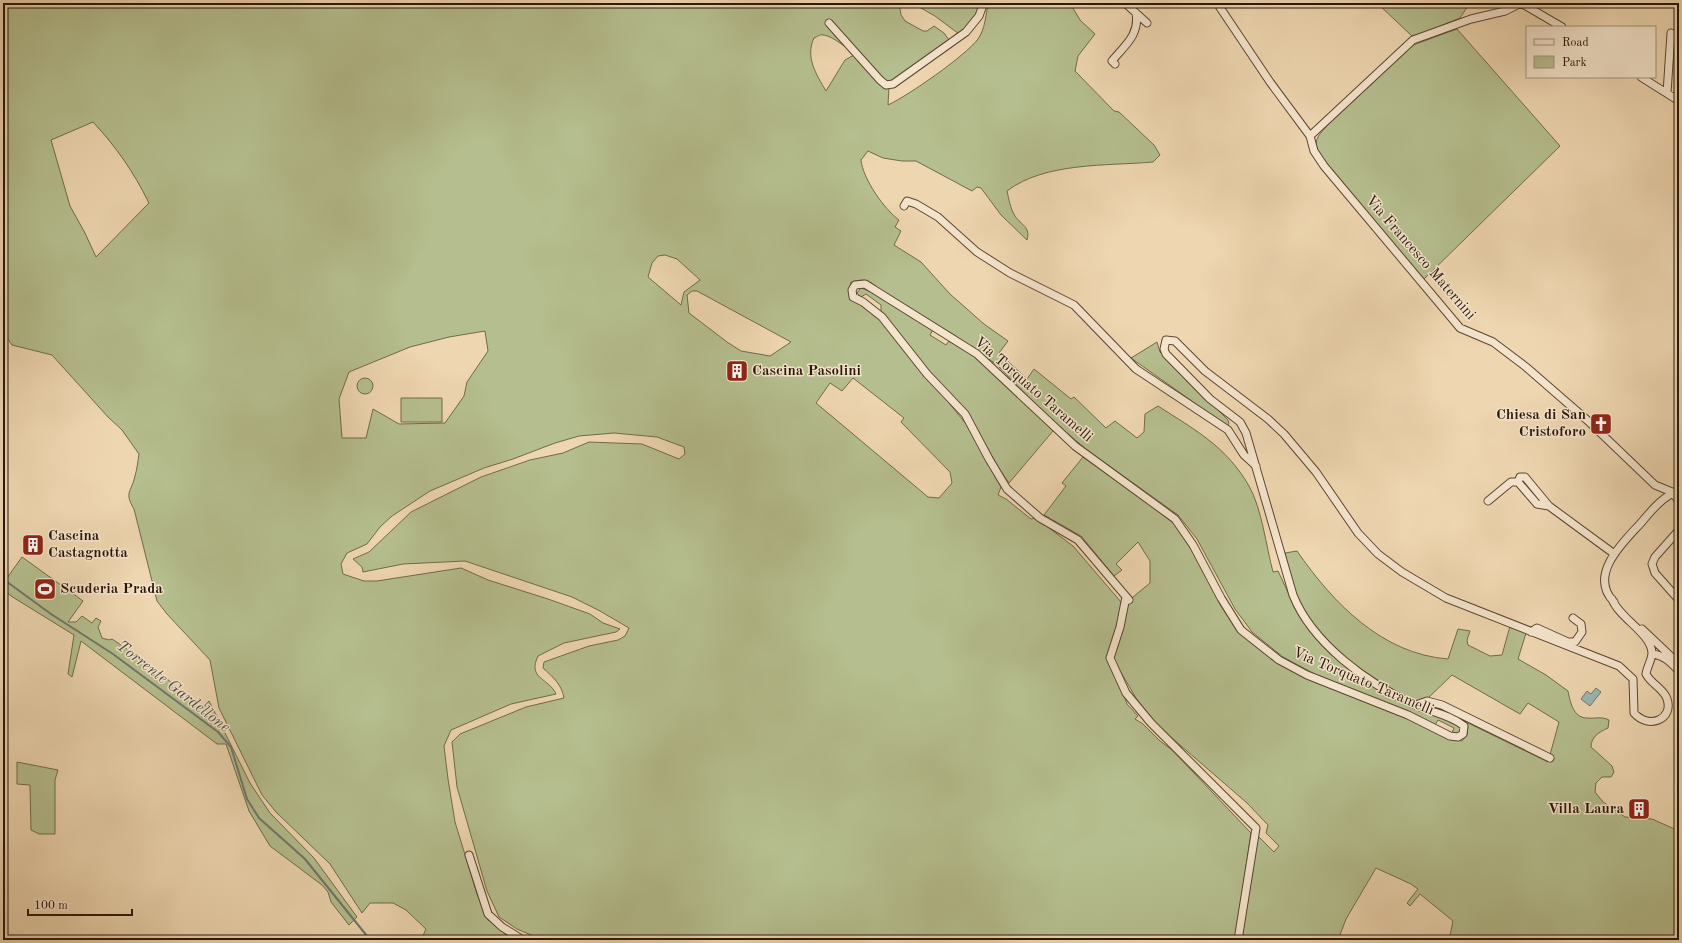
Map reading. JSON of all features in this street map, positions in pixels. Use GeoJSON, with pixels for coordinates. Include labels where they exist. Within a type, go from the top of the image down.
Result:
{"type":"FeatureCollection","features":[{"type":"Feature","properties":{"kind":"street"},"geometry":{"type":"LineString","coordinates":[[829,23],[880,80],[886,84],[893,84],[966,32],[979,16],[983,5],[982,3]]}},
{"type":"Feature","properties":{"kind":"street"},"geometry":{"type":"LineString","coordinates":[[1125,3],[1147,23]]}},
{"type":"Feature","properties":{"kind":"street","name":"Via Francesco Maternini"},"geometry":{"type":"LineString","coordinates":[[1217,3],[1270,82],[1310,136],[1314,151],[1324,166],[1460,328],[1494,342],[1515,358],[1587,420],[1655,485],[1676,491]]}},
{"type":"Feature","properties":{"kind":"street"},"geometry":{"type":"LineString","coordinates":[[1310,136],[1413,40],[1471,19],[1505,11],[1521,3],[1560,26]]}},
{"type":"Feature","properties":{"kind":"street"},"geometry":{"type":"LineString","coordinates":[[1112,61],[1134,34],[1137,28],[1136,13]]}},
{"type":"Feature","properties":{"kind":"street"},"geometry":{"type":"LineString","coordinates":[[1667,93],[1671,33]]}},
{"type":"Feature","properties":{"kind":"street"},"geometry":{"type":"LineString","coordinates":[[1643,78],[1679,101]]}},
{"type":"Feature","properties":{"kind":"street","name":"Via Torquato Taramelli"},"geometry":{"type":"LineString","coordinates":[[904,206],[907,202],[916,204],[938,217],[977,252],[1010,273],[1074,305],[1136,368],[1228,430],[1244,455],[1256,466]]}},
{"type":"Feature","properties":{"kind":"street","name":"Via Torquato Taramelli"},"geometry":{"type":"LineString","coordinates":[[1238,940],[1256,828],[1151,723],[1126,693],[1110,658],[1128,599],[1078,540],[1040,518],[1007,489],[965,414],[927,374],[882,317],[863,302],[853,297],[852,290],[855,285],[865,284],[977,354],[1075,446],[1175,519],[1193,545],[1221,598],[1241,630],[1279,660],[1306,675],[1408,715],[1450,736],[1458,737],[1464,734],[1464,726],[1458,721],[1416,705],[1381,688],[1340,657],[1321,638],[1301,611],[1293,595],[1246,433],[1240,422],[1210,399],[1166,354],[1164,349],[1166,340],[1175,340],[1205,371],[1268,419],[1284,434],[1316,472],[1358,532],[1378,554],[1402,572],[1446,598],[1619,666],[1627,671],[1633,678],[1634,713],[1640,720],[1648,723],[1659,720],[1666,713],[1668,702],[1666,694],[1650,681],[1646,674],[1652,654]]}},
{"type":"Feature","properties":{"kind":"street"},"geometry":{"type":"LineString","coordinates":[[1228,430],[1240,422]]}},
{"type":"Feature","properties":{"kind":"street"},"geometry":{"type":"LineString","coordinates":[[1488,501],[1511,482],[1518,482],[1520,477],[1525,477],[1549,506],[1613,553]]}},
{"type":"Feature","properties":{"kind":"street"},"geometry":{"type":"LineString","coordinates":[[1679,501],[1676,491],[1666,495],[1613,553],[1605,576],[1607,593],[1612,599],[1679,664]]}},
{"type":"Feature","properties":{"kind":"street"},"geometry":{"type":"LineString","coordinates":[[1679,530],[1659,551],[1652,564],[1655,573],[1679,600]]}},
{"type":"Feature","properties":{"kind":"street"},"geometry":{"type":"LineString","coordinates":[[1612,599],[1615,608],[1650,644],[1652,654],[1659,654],[1679,671]]}},
{"type":"Feature","properties":{"kind":"street","name":"Via Torquato Taramelli"},"geometry":{"type":"LineString","coordinates":[[1531,632],[1537,628],[1568,642],[1575,642],[1582,632],[1581,624],[1573,618]]}},
{"type":"Feature","properties":{"kind":"street","name":"Via Torquato Taramelli"},"geometry":{"type":"LineString","coordinates":[[1416,705],[1428,702],[1442,705],[1550,758]]}},
{"type":"Feature","properties":{"kind":"street"},"geometry":{"type":"LineString","coordinates":[[469,855],[488,914],[502,927],[523,940]]}},
{"type":"Feature","properties":{"kind":"green space"},"geometry":{"type":"Polygon","coordinates":[[[3,3],[899,3],[901,15],[905,21],[923,31],[927,31],[934,26],[944,33],[949,40],[892,82],[885,81],[855,54],[829,37],[821,35],[814,38],[811,52],[811,59],[815,72],[826,91],[845,60],[854,55],[889,86],[888,105],[936,75],[971,47],[978,39],[982,31],[988,3],[1070,3],[1080,20],[1095,34],[1078,56],[1075,71],[1114,111],[1119,112],[1154,145],[1160,155],[1153,162],[1097,165],[1058,170],[1039,175],[1022,182],[1007,191],[1013,213],[1027,229],[1027,240],[1001,215],[981,188],[977,187],[972,191],[916,161],[902,161],[883,158],[868,151],[861,160],[866,176],[875,193],[887,209],[899,220],[895,227],[901,231],[894,245],[921,262],[950,294],[984,324],[1008,341],[999,353],[1027,379],[1034,369],[1071,399],[1074,397],[1106,428],[1115,421],[1137,438],[1144,432],[1145,414],[1158,406],[1197,431],[1220,449],[1240,472],[1249,486],[1257,505],[1273,572],[1278,571],[1294,607],[1310,631],[1347,667],[1373,686],[1394,698],[1451,721],[1460,726],[1461,729],[1458,734],[1452,733],[1454,728],[1438,720],[1435,725],[1324,679],[1283,657],[1252,632],[1235,609],[1197,539],[1178,515],[1087,450],[1046,415],[996,364],[954,335],[870,282],[864,280],[851,282],[849,290],[862,305],[884,323],[966,424],[1001,487],[998,495],[1006,499],[1031,519],[1036,518],[1073,546],[1121,602],[1118,627],[1109,655],[1127,704],[1138,716],[1135,719],[1143,724],[1160,741],[1172,750],[1251,833],[1235,940],[554,940],[536,937],[517,929],[499,917],[487,891],[457,787],[452,742],[460,734],[526,707],[564,698],[559,685],[543,668],[544,662],[589,646],[618,640],[625,636],[629,628],[572,597],[465,561],[403,564],[363,572],[362,567],[353,559],[369,552],[411,512],[481,477],[530,460],[563,453],[589,442],[642,444],[679,459],[685,454],[684,447],[657,437],[614,433],[579,436],[555,443],[484,468],[430,491],[392,516],[380,527],[367,544],[347,553],[341,564],[343,574],[364,581],[377,581],[461,568],[488,580],[590,614],[603,623],[620,629],[616,632],[564,643],[538,656],[535,664],[537,674],[553,689],[556,694],[511,704],[451,730],[444,746],[448,779],[455,822],[477,894],[488,920],[519,940],[421,940],[426,929],[406,910],[393,903],[370,903],[362,913],[330,864],[276,812],[262,795],[219,708],[210,660],[167,614],[157,601],[134,509],[129,499],[129,492],[136,473],[139,454],[122,430],[108,417],[52,355],[12,345],[3,332],[3,3]],[[93,122],[51,140],[70,206],[96,257],[149,203],[124,160],[93,122]],[[665,255],[658,256],[652,263],[648,277],[681,305],[684,292],[700,280],[677,259],[665,255]],[[692,291],[687,295],[689,313],[741,351],[770,356],[791,342],[697,291],[692,291]],[[485,331],[449,337],[410,347],[349,372],[339,399],[342,438],[366,438],[373,409],[399,424],[445,423],[464,396],[467,382],[488,351],[485,331]],[[853,378],[842,391],[830,383],[816,403],[928,497],[939,498],[952,483],[950,472],[901,422],[904,418],[853,378]]]}},
{"type":"Feature","properties":{"kind":"green space"},"geometry":{"type":"Polygon","coordinates":[[[912,3],[979,3],[977,12],[972,20],[959,34],[935,16],[912,3]]]}},
{"type":"Feature","properties":{"kind":"green space"},"geometry":{"type":"Polygon","coordinates":[[[1377,3],[1470,3],[1460,18],[1413,37],[1377,3]]]}},
{"type":"Feature","properties":{"kind":"green space"},"geometry":{"type":"Polygon","coordinates":[[[1457,29],[1560,146],[1424,279],[1327,165],[1318,151],[1316,141],[1333,120],[1413,45],[1457,29]]]}},
{"type":"Feature","properties":{"kind":"green space"},"geometry":{"type":"Polygon","coordinates":[[[861,288],[871,292],[933,330],[930,335],[946,345],[949,341],[976,357],[1004,382],[1053,431],[1009,483],[998,467],[974,423],[960,403],[929,372],[881,311],[881,305],[866,294],[861,297],[857,293],[861,288]]]}},
{"type":"Feature","properties":{"kind":"green space"},"geometry":{"type":"Polygon","coordinates":[[[1157,342],[1160,352],[1228,420],[1229,424],[1227,426],[1131,358],[1157,342]]]}},
{"type":"Feature","properties":{"kind":"green space"},"geometry":{"type":"Polygon","coordinates":[[[365,378],[372,383],[373,386],[368,393],[365,394],[358,389],[357,386],[362,379],[365,378]]]}},
{"type":"Feature","properties":{"kind":"green space"},"geometry":{"type":"Polygon","coordinates":[[[401,398],[442,398],[442,422],[401,422],[401,398]]]}},
{"type":"Feature","properties":{"kind":"green space"},"geometry":{"type":"Polygon","coordinates":[[[1083,457],[1173,520],[1203,569],[1221,606],[1235,627],[1307,679],[1421,724],[1448,738],[1462,741],[1467,735],[1468,726],[1464,721],[1548,762],[1559,722],[1528,703],[1520,714],[1452,675],[1427,699],[1415,702],[1382,683],[1349,660],[1319,633],[1307,617],[1298,601],[1285,553],[1297,551],[1326,589],[1361,623],[1402,647],[1424,655],[1448,659],[1458,629],[1470,631],[1467,640],[1468,645],[1490,656],[1502,655],[1510,626],[1526,633],[1518,659],[1546,675],[1568,691],[1573,708],[1578,715],[1587,718],[1601,718],[1609,720],[1608,728],[1596,735],[1592,740],[1591,747],[1612,766],[1614,772],[1611,777],[1602,777],[1596,783],[1595,792],[1603,802],[1625,817],[1652,819],[1679,831],[1679,940],[1449,940],[1453,921],[1420,894],[1410,906],[1407,903],[1418,889],[1411,884],[1376,868],[1346,919],[1338,940],[1240,940],[1257,836],[1274,852],[1279,846],[1266,833],[1268,825],[1247,803],[1157,725],[1136,698],[1112,657],[1127,602],[1150,583],[1150,561],[1138,542],[1116,564],[1122,570],[1114,576],[1081,536],[1044,515],[1066,486],[1062,483],[1083,457]]]}},
{"type":"Feature","properties":{"kind":"green space"},"geometry":{"type":"Polygon","coordinates":[[[22,557],[83,601],[68,622],[76,622],[82,616],[92,623],[96,618],[101,621],[98,627],[102,638],[109,640],[112,639],[147,663],[170,681],[200,711],[209,701],[250,783],[270,813],[314,858],[357,917],[349,925],[331,902],[328,892],[322,885],[270,846],[249,811],[226,744],[217,744],[81,641],[72,677],[68,674],[74,635],[11,596],[3,589],[3,573],[7,578],[22,557]]]}},
{"type":"Feature","properties":{"kind":"green space"},"geometry":{"type":"Polygon","coordinates":[[[17,762],[58,770],[55,780],[55,834],[39,834],[31,830],[30,785],[17,784],[17,762]]]}},
{"type":"Feature","properties":{"kind":"water"},"geometry":{"type":"Polygon","coordinates":[[[1596,688],[1601,692],[1590,706],[1581,699],[1587,691],[1591,694],[1596,688]]]}},
{"type":"Feature","properties":{"kind":"waterway","name":"Torrente Gardellone"},"geometry":{"type":"LineString","coordinates":[[3,579],[51,614],[113,654],[218,732],[231,747],[247,799],[259,818],[305,859],[367,936]]}},
{"type":"Feature","properties":{"kind":"waterway","name":"Torrente Gardellone"},"geometry":{"type":"LineString","coordinates":[[373,939],[377,940]]}},
{"type":"Feature","properties":{"kind":"place","name":"Cascina Pasolini"},"geometry":{"type":"Point","coordinates":[737,371]}},
{"type":"Feature","properties":{"kind":"place","name":"Chiesa di San Cristoforo"},"geometry":{"type":"Point","coordinates":[1601,424]}},
{"type":"Feature","properties":{"kind":"place","name":"Cascina Castagnotta"},"geometry":{"type":"Point","coordinates":[33,545]}},
{"type":"Feature","properties":{"kind":"place","name":"Scuderia Prada"},"geometry":{"type":"Point","coordinates":[45,589]}},
{"type":"Feature","properties":{"kind":"place","name":"Villa Laura"},"geometry":{"type":"Point","coordinates":[1639,809]}}]}
